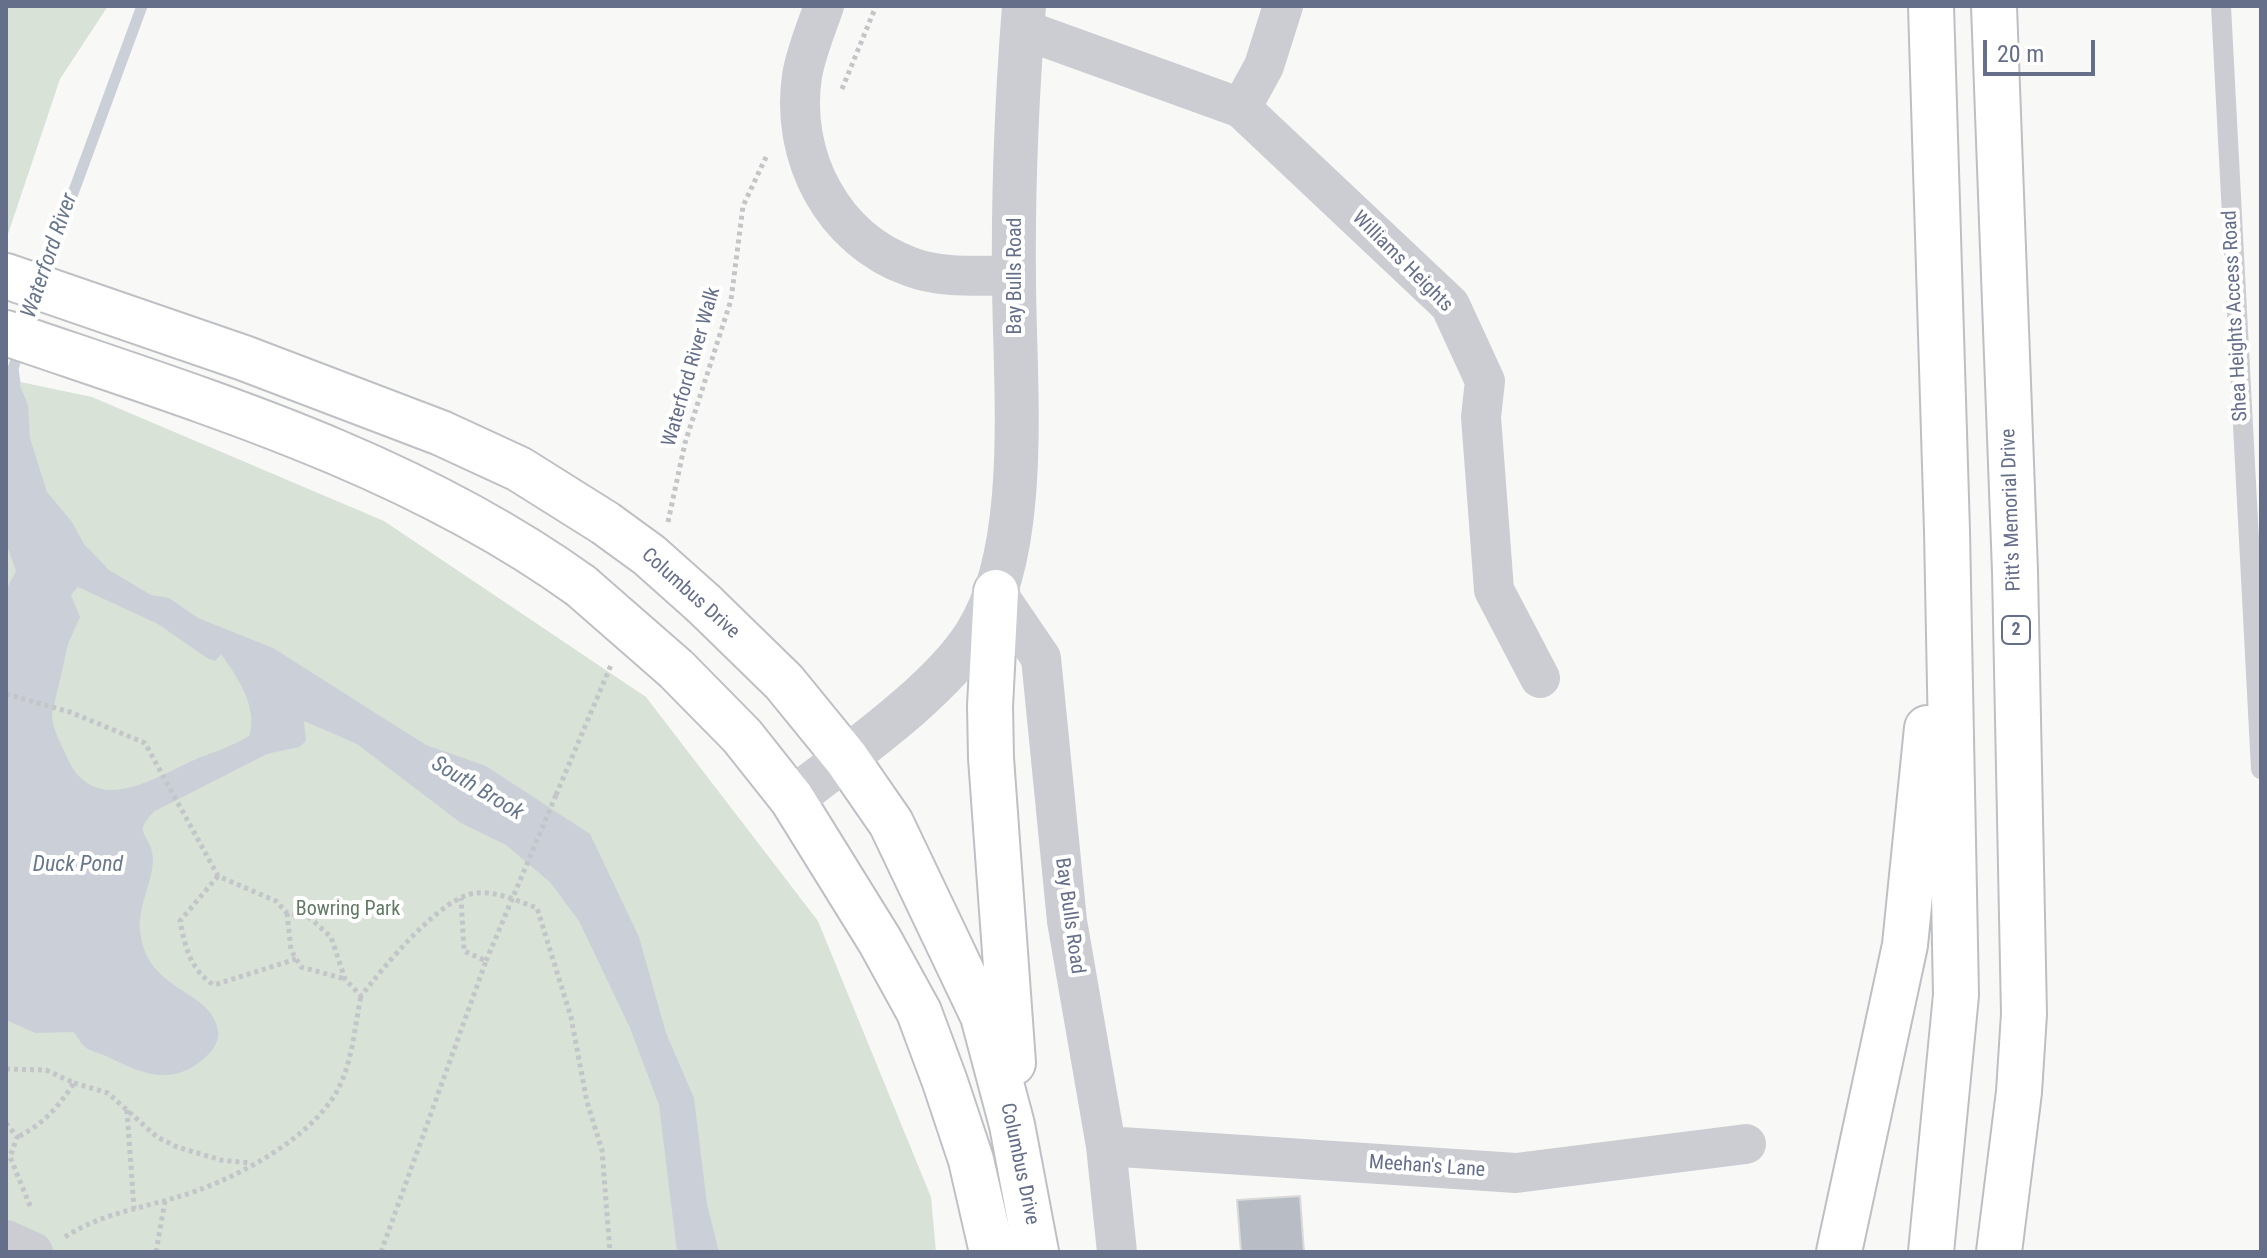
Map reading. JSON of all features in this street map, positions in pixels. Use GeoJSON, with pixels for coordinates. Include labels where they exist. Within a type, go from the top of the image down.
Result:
{"type":"FeatureCollection","features":[{"type":"Feature","properties":{"kind":"main road"},"geometry":{"type":"LineString","coordinates":[[1931,6],[1947,531],[1956,995],[1931,1252]]}},
{"type":"Feature","properties":{"kind":"main road","name":"Pitt's Memorial Drive"},"geometry":{"type":"LineString","coordinates":[[1994,6],[2015,571],[2024,1014],[2019,1092],[1999,1252]]}},
{"type":"Feature","properties":{"kind":"main road","name":"Columbus Drive"},"geometry":{"type":"LineString","coordinates":[[6,276],[244,358],[441,433],[519,469],[605,523],[649,555],[704,604],[784,682],[846,758],[891,823],[983,1016],[1012,1125],[1036,1252]]}},
{"type":"Feature","properties":{"kind":"main road"},"geometry":{"type":"LineString","coordinates":[[6,333],[234,411],[399,479],[466,512],[523,544],[581,586],[676,669],[742,736],[792,799],[865,915],[919,1012],[971,1160],[992,1252]]}},
{"type":"Feature","properties":{"kind":"main road"},"geometry":{"type":"LineString","coordinates":[[1839,1252],[1905,945],[1947,531]]}},
{"type":"Feature","properties":{"kind":"main road"},"geometry":{"type":"LineString","coordinates":[[996,592],[990,706],[995,850],[1013,1036],[1012,1125]]}},
{"type":"Feature","properties":{"kind":"main road"},"geometry":{"type":"LineString","coordinates":[[2017,1252],[2033,1082],[2024,1014]]}},
{"type":"Feature","properties":{"kind":"street"},"geometry":{"type":"LineString","coordinates":[[824,6],[802,75],[800,104],[809,168],[823,195],[846,224],[910,267],[942,275],[1014,276]]}},
{"type":"Feature","properties":{"kind":"street"},"geometry":{"type":"LineString","coordinates":[[1241,108],[1264,66],[1283,6]]}},
{"type":"Feature","properties":{"kind":"street","name":"Bay Bulls Road"},"geometry":{"type":"LineString","coordinates":[[792,799],[910,705],[950,666],[976,635],[996,592],[1010,524],[1017,410],[1014,276],[1023,18]]}},
{"type":"Feature","properties":{"kind":"street","name":"Williams Heights"},"geometry":{"type":"LineString","coordinates":[[1023,18],[1241,108],[1450,305],[1485,381],[1481,417],[1494,590],[1540,678]]}},
{"type":"Feature","properties":{"kind":"street","name":"Bay Bulls Road"},"geometry":{"type":"LineString","coordinates":[[996,592],[1041,658],[1067,921],[1106,1146],[1117,1252]]}},
{"type":"Feature","properties":{"kind":"street","name":"Meehan's Lane"},"geometry":{"type":"LineString","coordinates":[[1106,1146],[1516,1173],[1746,1144]]}},
{"type":"Feature","properties":{"kind":"street"},"geometry":{"type":"LineString","coordinates":[[6,1240],[47,1246]]}},
{"type":"Feature","properties":{"kind":"lane","name":"Shea Heights Access Road"},"geometry":{"type":"LineString","coordinates":[[2221,6],[2261,769]]}},
{"type":"Feature","properties":{"kind":"path"},"geometry":{"type":"LineString","coordinates":[[836,103],[876,6]]}},
{"type":"Feature","properties":{"kind":"path","name":"Waterford River Walk"},"geometry":{"type":"LineString","coordinates":[[671,513],[685,443],[731,300],[743,206],[768,153]]}},
{"type":"Feature","properties":{"kind":"path"},"geometry":{"type":"LineString","coordinates":[[6,694],[70,712],[138,739],[154,756],[218,876],[276,901],[287,913],[310,918],[331,937],[345,979],[361,996]]}},
{"type":"Feature","properties":{"kind":"path"},"geometry":{"type":"LineString","coordinates":[[381,1252],[486,961],[556,795]]}},
{"type":"Feature","properties":{"kind":"path"},"geometry":{"type":"LineString","coordinates":[[218,876],[180,921],[190,960],[204,979],[214,985],[296,959]]}},
{"type":"Feature","properties":{"kind":"path"},"geometry":{"type":"LineString","coordinates":[[47,1246],[98,1219],[206,1189],[285,1147],[318,1121],[341,1084],[361,996],[399,947],[461,897],[475,893],[499,895],[537,908],[571,1017],[587,1102],[602,1150],[610,1252]]}},
{"type":"Feature","properties":{"kind":"path"},"geometry":{"type":"LineString","coordinates":[[461,897],[464,951],[486,961]]}},
{"type":"Feature","properties":{"kind":"path"},"geometry":{"type":"LineString","coordinates":[[287,913],[291,950],[301,967],[320,975],[345,979]]}},
{"type":"Feature","properties":{"kind":"path"},"geometry":{"type":"LineString","coordinates":[[6,1069],[46,1070],[74,1083],[108,1093],[157,1137],[177,1147],[221,1160],[251,1163]]}},
{"type":"Feature","properties":{"kind":"path"},"geometry":{"type":"LineString","coordinates":[[6,1155],[10,1157],[17,1137],[31,1131],[58,1108],[74,1083]]}},
{"type":"Feature","properties":{"kind":"path"},"geometry":{"type":"LineString","coordinates":[[127,1110],[134,1209]]}},
{"type":"Feature","properties":{"kind":"path"},"geometry":{"type":"LineString","coordinates":[[6,1123],[17,1137]]}},
{"type":"Feature","properties":{"kind":"path"},"geometry":{"type":"LineString","coordinates":[[156,1252],[165,1201]]}},
{"type":"Feature","properties":{"kind":"green space"},"geometry":{"type":"Polygon","coordinates":[[[6,6],[108,6],[60,79],[6,240],[6,6]]]}},
{"type":"Feature","properties":{"kind":"green space","name":"Bowring Park"},"geometry":{"type":"Polygon","coordinates":[[[6,379],[92,397],[384,521],[646,697],[818,921],[931,1197],[936,1252],[6,1252],[6,379]]]}},
{"type":"Feature","properties":{"kind":"water"},"geometry":{"type":"Polygon","coordinates":[[[6,365],[13,369],[28,405],[30,438],[47,492],[72,522],[84,544],[109,570],[151,595],[169,598],[198,618],[273,648],[426,745],[486,766],[590,834],[639,937],[666,1033],[694,1098],[707,1204],[719,1252],[677,1252],[659,1105],[630,1028],[579,921],[550,882],[506,845],[461,823],[357,744],[304,721],[306,741],[299,747],[267,754],[155,811],[144,825],[153,858],[140,921],[145,951],[166,979],[204,1006],[213,1017],[218,1035],[208,1055],[189,1069],[165,1075],[154,1074],[88,1049],[73,1032],[35,1033],[6,1020],[6,590],[16,571],[6,543],[6,365]],[[78,587],[71,595],[80,617],[68,644],[52,719],[66,755],[78,774],[91,785],[107,790],[142,784],[250,735],[248,703],[221,654],[215,661],[207,658],[158,624],[78,587]]]}},
{"type":"Feature","properties":{"kind":"building"},"geometry":{"type":"Polygon","coordinates":[[[1300,1196],[1304,1252],[1241,1252],[1237,1200],[1300,1196]]]}},
{"type":"Feature","properties":{"kind":"waterway","name":"Waterford River"},"geometry":{"type":"LineString","coordinates":[[41,280],[142,6]]}},
{"type":"Feature","properties":{"kind":"waterway","name":"Waterford River"},"geometry":{"type":"LineString","coordinates":[[15,383],[13,369],[20,346]]}},
{"type":"Feature","properties":{"kind":"water label","name":"South Brook"},"geometry":{"type":"Point","coordinates":[477,789]}},
{"type":"Feature","properties":{"kind":"water label","name":"Duck Pond"},"geometry":{"type":"Point","coordinates":[78,865]}}]}
